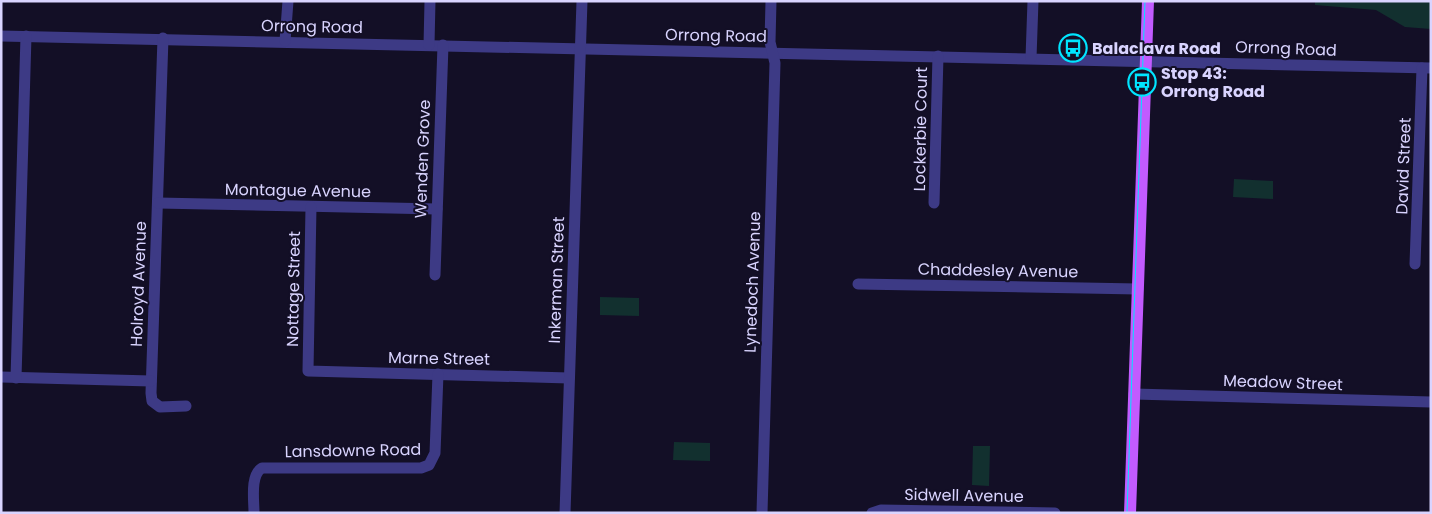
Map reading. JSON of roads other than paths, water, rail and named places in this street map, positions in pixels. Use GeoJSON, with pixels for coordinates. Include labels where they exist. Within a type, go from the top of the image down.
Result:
{"type":"FeatureCollection","features":[{"type":"Feature","properties":{"kind":"main road"},"geometry":{"type":"LineString","coordinates":[[1130,513],[1148,1]]}},
{"type":"Feature","properties":{"kind":"street"},"geometry":{"type":"LineString","coordinates":[[285,41],[288,1]]}},
{"type":"Feature","properties":{"kind":"street"},"geometry":{"type":"LineString","coordinates":[[429,45],[430,1]]}},
{"type":"Feature","properties":{"kind":"street","name":"Inkerman Street"},"geometry":{"type":"LineString","coordinates":[[565,513],[582,1]]}},
{"type":"Feature","properties":{"kind":"street","name":"Lynedoch Avenue"},"geometry":{"type":"LineString","coordinates":[[762,513],[775,64],[770,42],[771,1]]}},
{"type":"Feature","properties":{"kind":"street"},"geometry":{"type":"LineString","coordinates":[[1031,58],[1033,1]]}},
{"type":"Feature","properties":{"kind":"street","name":"Orrong Road"},"geometry":{"type":"LineString","coordinates":[[1,36],[163,38],[1426,68]]}},
{"type":"Feature","properties":{"kind":"street"},"geometry":{"type":"LineString","coordinates":[[16,378],[26,36]]}},
{"type":"Feature","properties":{"kind":"street","name":"Holroyd Avenue"},"geometry":{"type":"LineString","coordinates":[[163,38],[151,398],[160,406],[186,406]]}},
{"type":"Feature","properties":{"kind":"street","name":"Wenden Grove"},"geometry":{"type":"LineString","coordinates":[[435,275],[443,45]]}},
{"type":"Feature","properties":{"kind":"street","name":"Lockerbie Court"},"geometry":{"type":"LineString","coordinates":[[934,203],[938,56]]}},
{"type":"Feature","properties":{"kind":"street","name":"David Street"},"geometry":{"type":"LineString","coordinates":[[1415,264],[1426,68]]}},
{"type":"Feature","properties":{"kind":"street","name":"Montague Avenue"},"geometry":{"type":"LineString","coordinates":[[158,203],[437,209]]}},
{"type":"Feature","properties":{"kind":"street","name":"Nottage Street"},"geometry":{"type":"LineString","coordinates":[[308,371],[311,207]]}},
{"type":"Feature","properties":{"kind":"street","name":"Chaddesley Avenue"},"geometry":{"type":"LineString","coordinates":[[858,284],[1138,289]]}},
{"type":"Feature","properties":{"kind":"street","name":"Marne Street"},"geometry":{"type":"LineString","coordinates":[[308,371],[569,378]]}},
{"type":"Feature","properties":{"kind":"street","name":"Lansdowne Road"},"geometry":{"type":"LineString","coordinates":[[254,513],[255,477],[257,471],[262,468],[421,468],[429,465],[434,459],[435,454],[438,374]]}},
{"type":"Feature","properties":{"kind":"street"},"geometry":{"type":"LineString","coordinates":[[1,377],[151,381]]}},
{"type":"Feature","properties":{"kind":"street","name":"Meadow Street"},"geometry":{"type":"LineString","coordinates":[[1134,394],[1431,402]]}},
{"type":"Feature","properties":{"kind":"street","name":"Sidwell Avenue"},"geometry":{"type":"LineString","coordinates":[[872,513],[882,510],[1055,513]]}},
{"type":"Feature","properties":{"kind":"tram line"},"geometry":{"type":"LineString","coordinates":[[1127,513],[1145,1]]}},
{"type":"Feature","properties":{"kind":"place","name":"Balaclava Road"},"geometry":{"type":"Point","coordinates":[1073,48]}},
{"type":"Feature","properties":{"kind":"place","name":"Stop 43: Orrong Road"},"geometry":{"type":"Point","coordinates":[1142,82]}}]}
